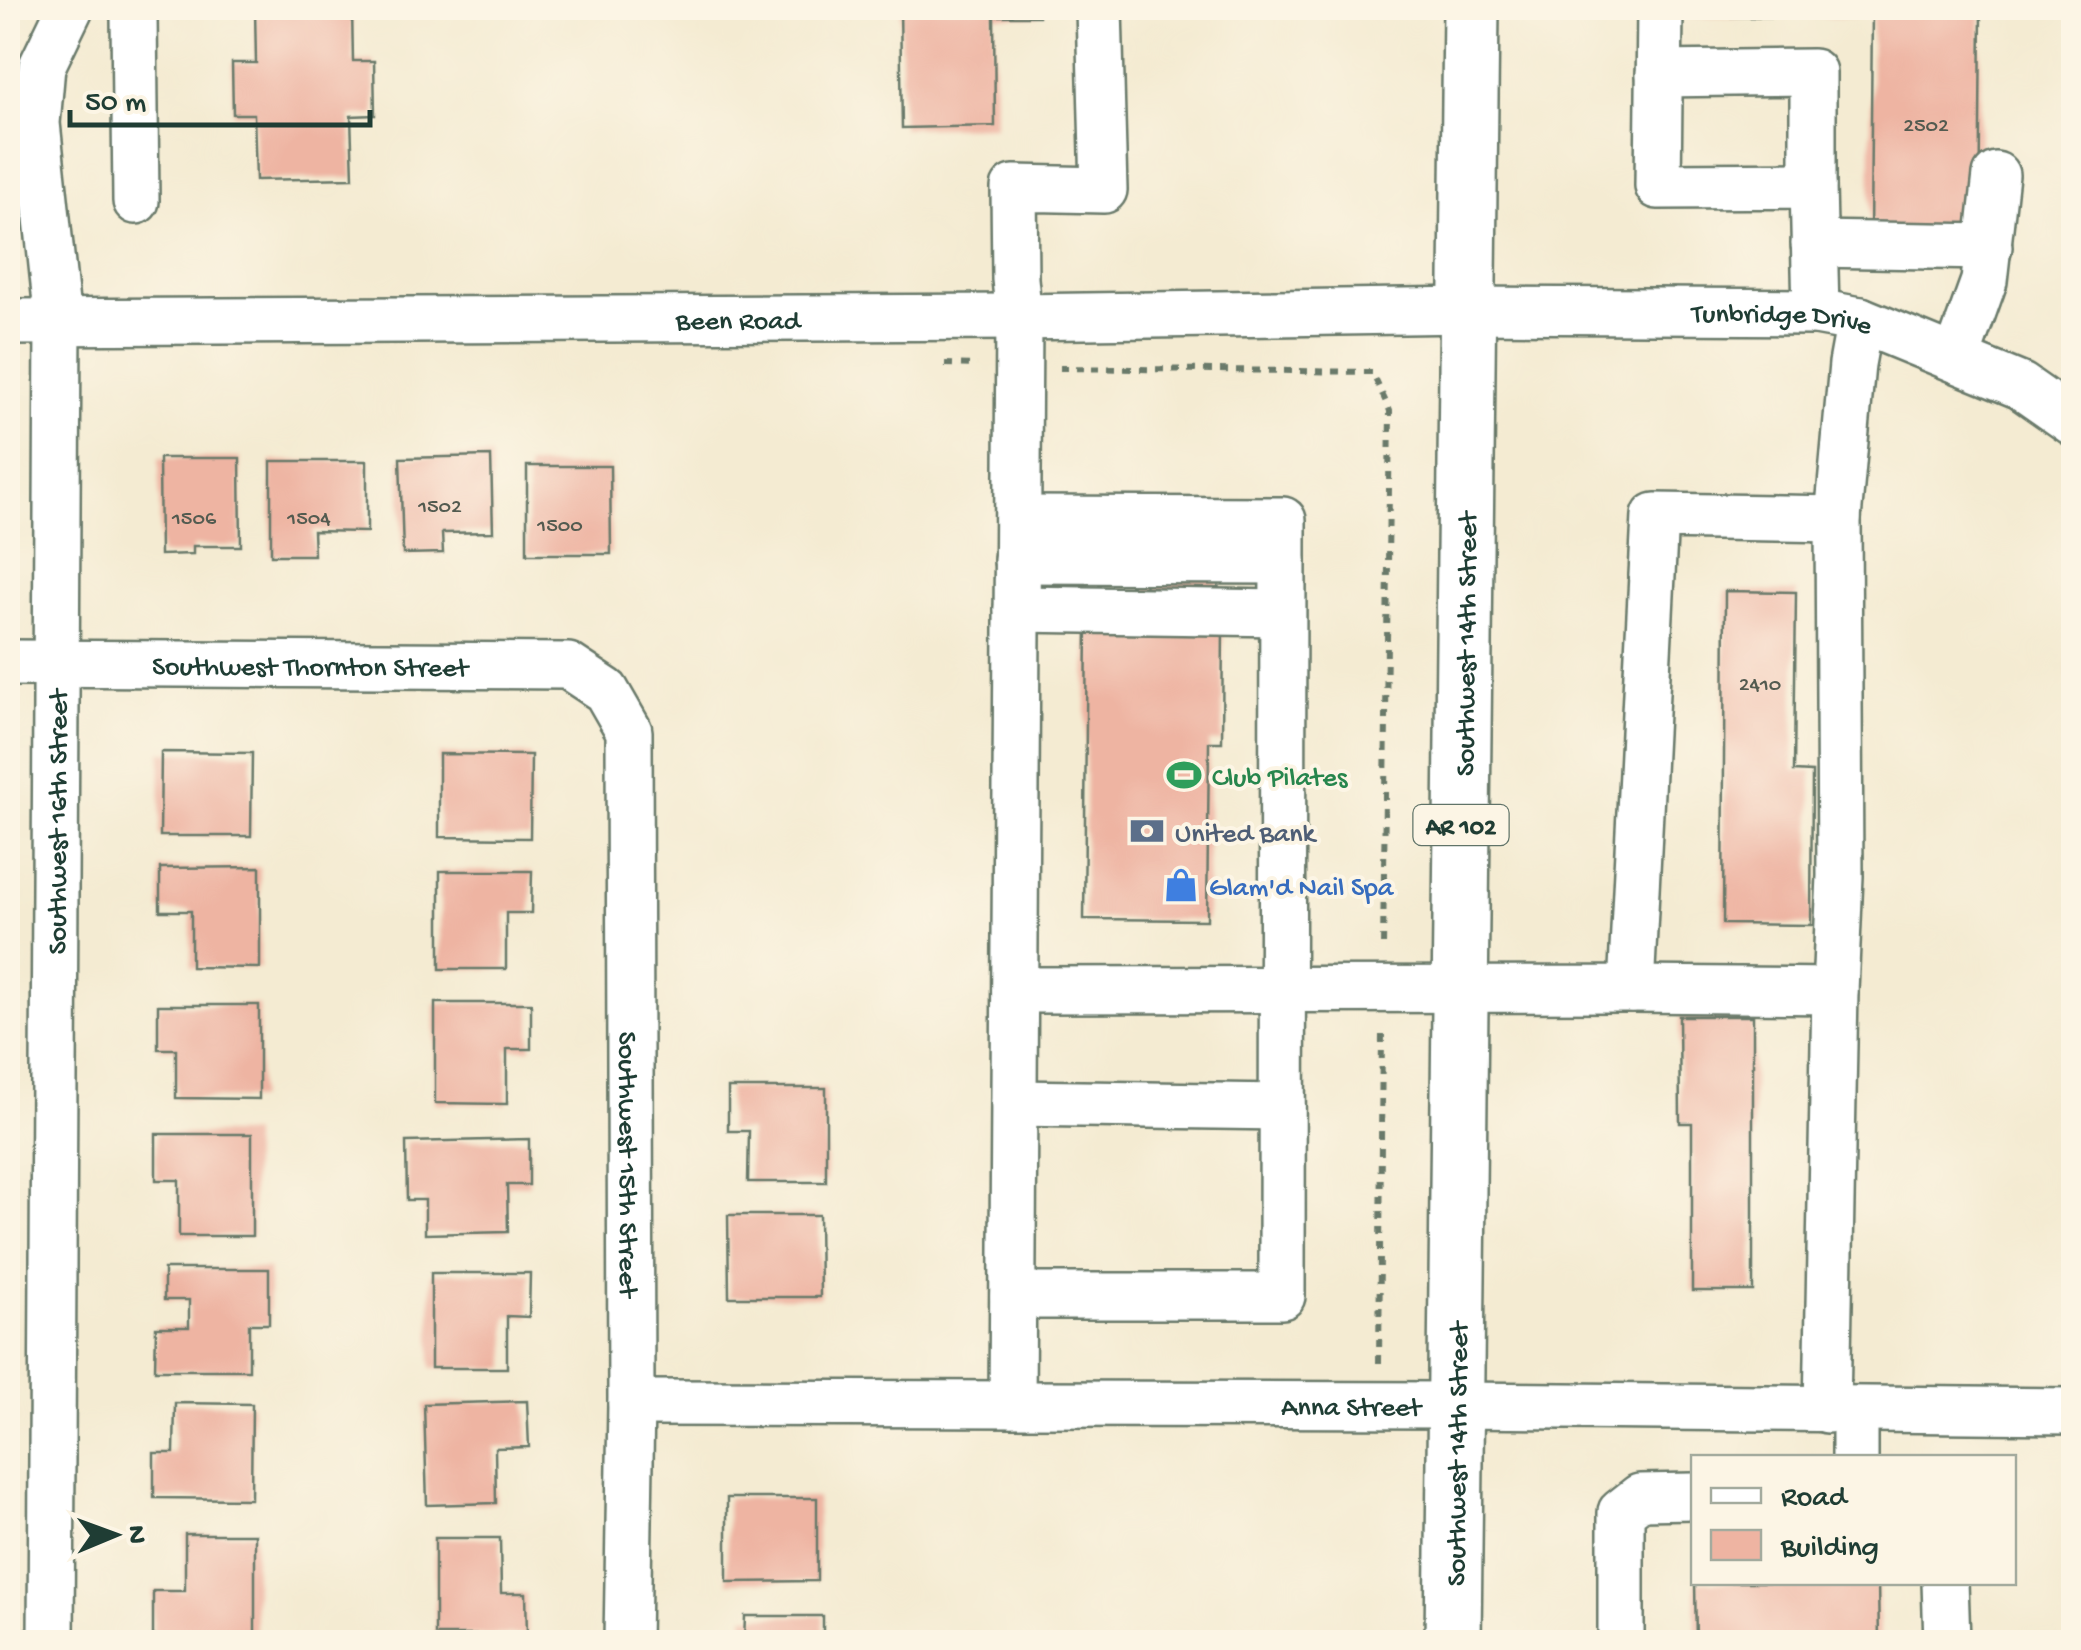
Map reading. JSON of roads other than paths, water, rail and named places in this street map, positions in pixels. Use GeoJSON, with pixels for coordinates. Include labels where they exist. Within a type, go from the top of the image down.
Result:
{"type":"FeatureCollection","features":[{"type":"Feature","properties":{"kind":"main road","name":"Southwest 14th Street"},"geometry":{"type":"LineString","coordinates":[[1453,1642],[1471,8]]}},
{"type":"Feature","properties":{"kind":"street","name":"Southwest 16th Street"},"geometry":{"type":"LineString","coordinates":[[52,1642],[58,322],[37,123],[42,66],[70,8]]}},
{"type":"Feature","properties":{"kind":"street"},"geometry":{"type":"LineString","coordinates":[[131,8],[136,201]]}},
{"type":"Feature","properties":{"kind":"street"},"geometry":{"type":"LineString","coordinates":[[1012,1404],[1019,317],[1014,188],[1104,190],[1099,8]]}},
{"type":"Feature","properties":{"kind":"street"},"geometry":{"type":"LineString","coordinates":[[1660,8],[1658,186],[1813,185]]}},
{"type":"Feature","properties":{"kind":"street"},"geometry":{"type":"LineString","coordinates":[[1659,74],[1813,72],[1816,312]]}},
{"type":"Feature","properties":{"kind":"street"},"geometry":{"type":"LineString","coordinates":[[1956,360],[1984,281],[1996,175]]}},
{"type":"Feature","properties":{"kind":"street"},"geometry":{"type":"LineString","coordinates":[[1814,244],[1989,246]]}},
{"type":"Feature","properties":{"kind":"street","name":"Been Road"},"geometry":{"type":"LineString","coordinates":[[8,322],[1019,317],[1468,310]]}},
{"type":"Feature","properties":{"kind":"street","name":"Tunbridge Drive"},"geometry":{"type":"LineString","coordinates":[[1468,310],[1816,312],[1860,320],[2020,386],[2074,423]]}},
{"type":"Feature","properties":{"kind":"street"},"geometry":{"type":"LineString","coordinates":[[1854,1455],[1841,1410],[1835,991],[1840,876],[1838,519],[1852,364],[1860,320]]}},
{"type":"Feature","properties":{"kind":"street"},"geometry":{"type":"LineString","coordinates":[[1631,989],[1655,516],[1838,519]]}},
{"type":"Feature","properties":{"kind":"street"},"geometry":{"type":"LineString","coordinates":[[1013,1296],[1282,1296],[1282,520],[1017,568]]}},
{"type":"Feature","properties":{"kind":"street"},"geometry":{"type":"LineString","coordinates":[[1017,568],[1282,587]]}},
{"type":"Feature","properties":{"kind":"street","name":"Southwest Thornton Street"},"geometry":{"type":"LineString","coordinates":[[8,663],[568,666],[606,691]]}},
{"type":"Feature","properties":{"kind":"street","name":"Southwest 15th Street"},"geometry":{"type":"LineString","coordinates":[[606,691],[629,730],[631,1404],[627,1642]]}},
{"type":"Feature","properties":{"kind":"street"},"geometry":{"type":"LineString","coordinates":[[1014,990],[1835,991]]}},
{"type":"Feature","properties":{"kind":"street"},"geometry":{"type":"LineString","coordinates":[[1014,1104],[1282,1107]]}},
{"type":"Feature","properties":{"kind":"street","name":"Anna Street"},"geometry":{"type":"LineString","coordinates":[[631,1404],[1456,1404],[2074,1412]]}},
{"type":"Feature","properties":{"kind":"street"},"geometry":{"type":"LineString","coordinates":[[1621,1642],[1620,1512],[1640,1497],[1691,1496]]}},
{"type":"Feature","properties":{"kind":"street"},"geometry":{"type":"LineString","coordinates":[[1945,1585],[1947,1642]]}},
{"type":"Feature","properties":{"kind":"place","name":"Club Pilates"},"geometry":{"type":"Point","coordinates":[1184,775]}},
{"type":"Feature","properties":{"kind":"place","name":"United Bank"},"geometry":{"type":"Point","coordinates":[1147,831]}},
{"type":"Feature","properties":{"kind":"place","name":"Glam'd Nail Spa"},"geometry":{"type":"Point","coordinates":[1181,885]}}]}
